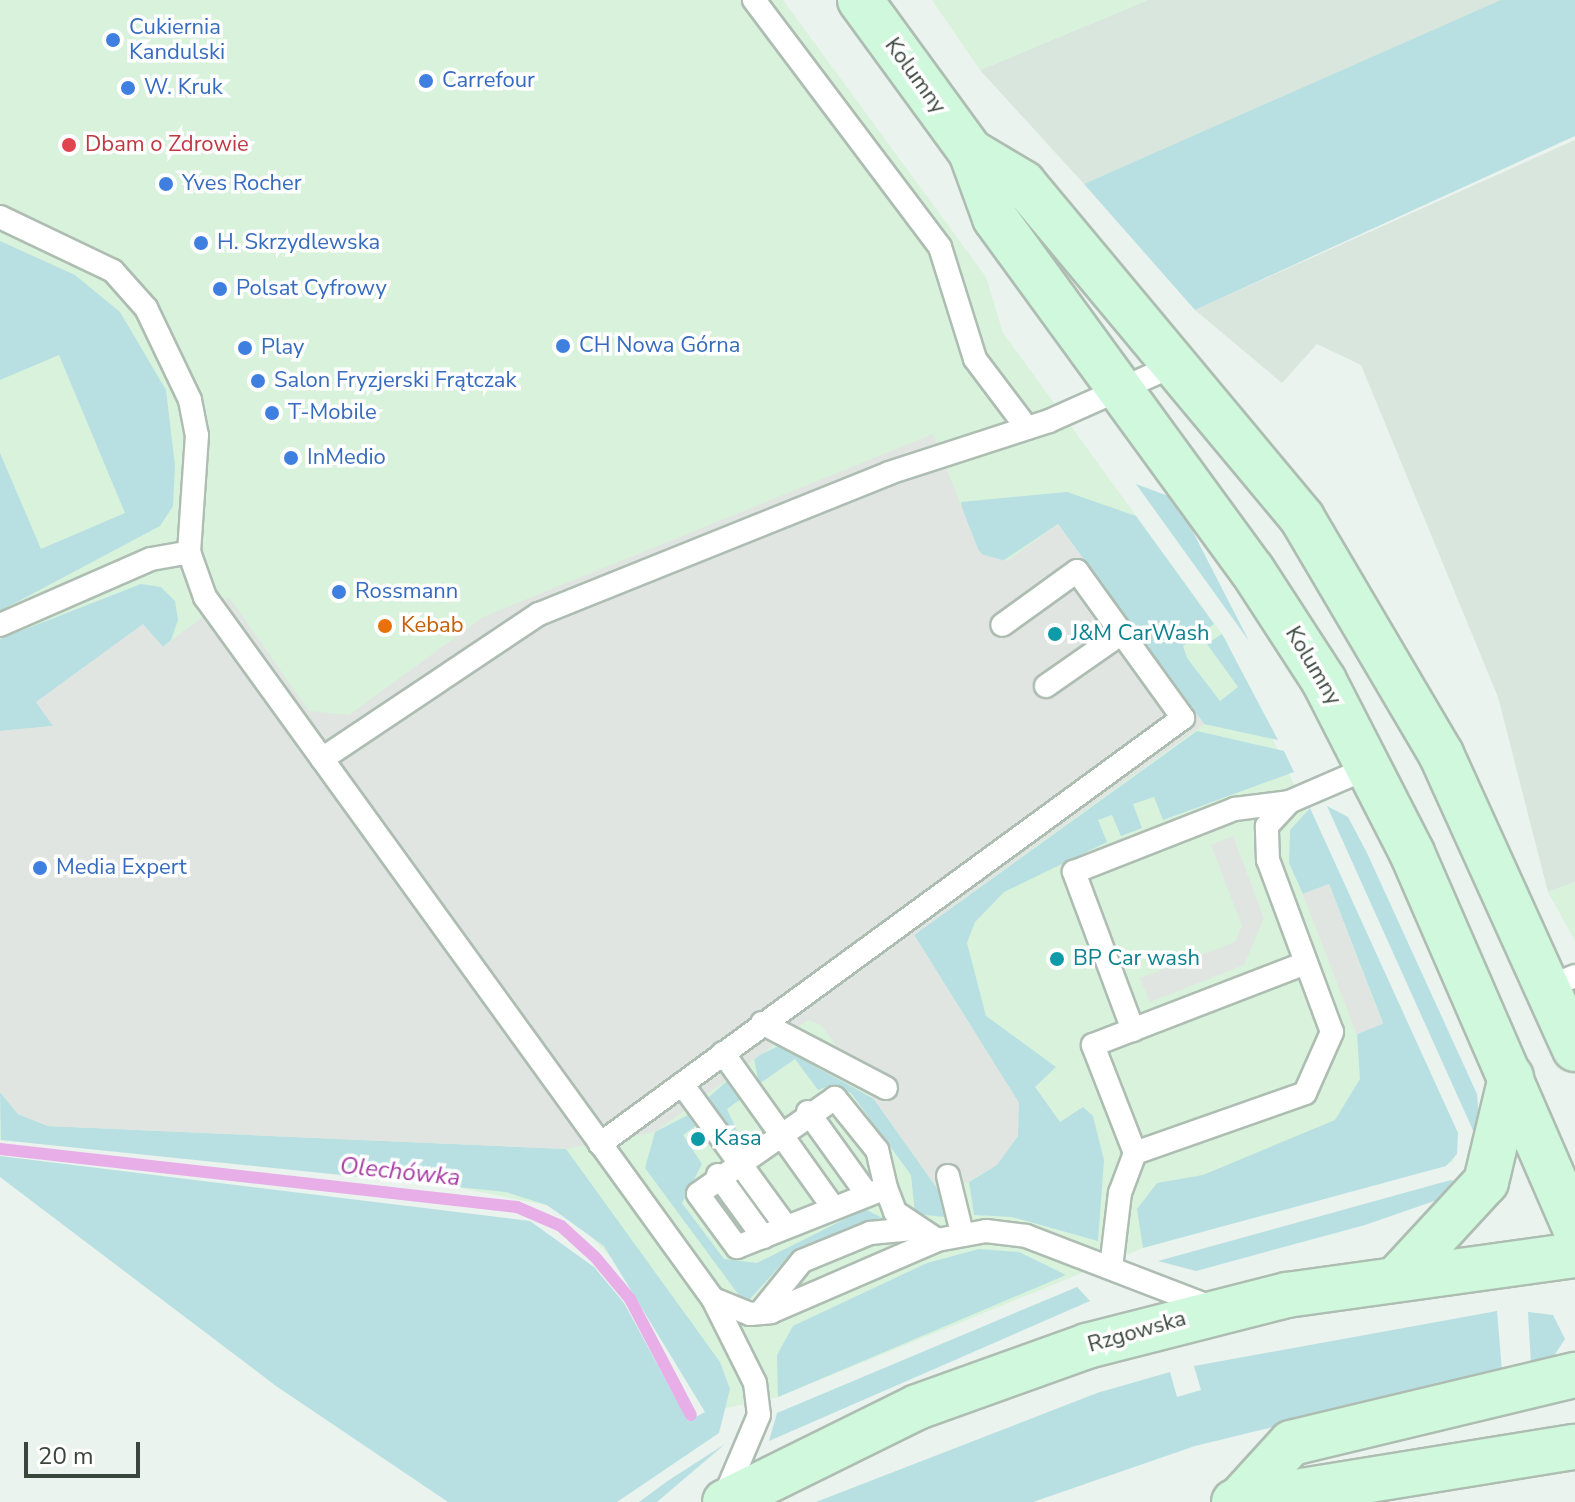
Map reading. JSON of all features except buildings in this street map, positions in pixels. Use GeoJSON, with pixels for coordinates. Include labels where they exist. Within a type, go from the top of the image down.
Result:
{"type":"FeatureCollection","features":[{"type":"Feature","properties":{"kind":"street","name":"Kolumny"},"geometry":{"type":"LineString","coordinates":[[860,0],[971,152],[995,218],[1260,581],[1370,767],[1511,1077],[1575,1227]]}},
{"type":"Feature","properties":{"kind":"street","name":"Kolumny"},"geometry":{"type":"LineString","coordinates":[[971,152],[1023,183],[1177,364],[1302,518],[1359,608],[1562,982],[1575,1049]]}},
{"type":"Feature","properties":{"kind":"street"},"geometry":{"type":"LineString","coordinates":[[1401,1274],[1486,1182],[1511,1077]]}},
{"type":"Feature","properties":{"kind":"street","name":"Rzgowska"},"geometry":{"type":"LineString","coordinates":[[723,1502],[972,1385],[1217,1310],[1401,1274],[1575,1255]]}},
{"type":"Feature","properties":{"kind":"street"},"geometry":{"type":"LineString","coordinates":[[1236,1501],[1291,1443],[1575,1375]]}},
{"type":"Feature","properties":{"kind":"street"},"geometry":{"type":"LineString","coordinates":[[1236,1501],[1575,1447]]}},
{"type":"Feature","properties":{"kind":"lane"},"geometry":{"type":"LineString","coordinates":[[754,0],[940,247],[975,359],[1027,428]]}},
{"type":"Feature","properties":{"kind":"lane"},"geometry":{"type":"LineString","coordinates":[[0,217],[113,271],[146,308],[186,390],[197,435],[189,552],[205,597],[713,1299],[755,1383],[759,1415],[723,1502]]}},
{"type":"Feature","properties":{"kind":"lane"},"geometry":{"type":"LineString","coordinates":[[322,759],[539,614],[889,473],[1027,428],[1123,391],[1177,364]]}},
{"type":"Feature","properties":{"kind":"lane"},"geometry":{"type":"LineString","coordinates":[[0,625],[151,559],[189,552]]}},
{"type":"Feature","properties":{"kind":"lane"},"geometry":{"type":"LineString","coordinates":[[600,1144],[1183,718],[1077,571],[1002,625]]}},
{"type":"Feature","properties":{"kind":"lane"},"geometry":{"type":"LineString","coordinates":[[1046,686],[1122,633]]}},
{"type":"Feature","properties":{"kind":"lane"},"geometry":{"type":"LineString","coordinates":[[1133,1030],[1074,872],[1235,809],[1289,802],[1370,767]]}},
{"type":"Feature","properties":{"kind":"lane"},"geometry":{"type":"LineString","coordinates":[[1135,1153],[1305,1093],[1332,1032],[1268,860],[1267,826],[1289,802]]}},
{"type":"Feature","properties":{"kind":"lane"},"geometry":{"type":"LineString","coordinates":[[1111,1268],[1120,1193],[1135,1153],[1093,1045],[1306,963]]}},
{"type":"Feature","properties":{"kind":"lane"},"geometry":{"type":"LineString","coordinates":[[762,1023],[886,1088]]}},
{"type":"Feature","properties":{"kind":"lane"},"geometry":{"type":"LineString","coordinates":[[723,1053],[832,1206]]}},
{"type":"Feature","properties":{"kind":"lane"},"geometry":{"type":"LineString","coordinates":[[682,1084],[784,1224]]}},
{"type":"Feature","properties":{"kind":"lane"},"geometry":{"type":"LineString","coordinates":[[829,1099],[844,1103],[877,1150],[876,1191],[784,1224],[742,1247],[729,1241],[698,1194],[738,1160],[829,1099]]}},
{"type":"Feature","properties":{"kind":"lane"},"geometry":{"type":"LineString","coordinates":[[808,1112],[913,1229],[937,1240]]}},
{"type":"Feature","properties":{"kind":"lane"},"geometry":{"type":"LineString","coordinates":[[948,1176],[962,1233]]}},
{"type":"Feature","properties":{"kind":"lane"},"geometry":{"type":"LineString","coordinates":[[760,1313],[802,1261],[870,1233],[913,1229]]}},
{"type":"Feature","properties":{"kind":"lane"},"geometry":{"type":"LineString","coordinates":[[713,1299],[760,1313],[797,1306],[937,1240],[962,1233],[1026,1236],[1217,1310]]}},
{"type":"Feature","properties":{"kind":"shaded area"},"geometry":{"type":"Polygon","coordinates":[[[0,0],[783,0],[986,277],[1003,333],[1225,638],[1458,1133],[1453,1162],[1143,1248],[778,1397],[706,1412],[621,1268],[579,1224],[546,1205],[431,1182],[0,1140],[0,0]]]}},
{"type":"Feature","properties":{"kind":"shaded area"},"geometry":{"type":"Polygon","coordinates":[[[932,0],[1148,0],[980,70],[932,0]]]}},
{"type":"Feature","properties":{"kind":"shaded area"},"geometry":{"type":"Polygon","coordinates":[[[1148,0],[1501,0],[1503,5],[1084,184],[980,70],[1148,0]]]}},
{"type":"Feature","properties":{"kind":"shaded area"},"geometry":{"type":"Polygon","coordinates":[[[1501,0],[1575,0],[1575,136],[1195,310],[1084,184],[1501,0]]]}},
{"type":"Feature","properties":{"kind":"shaded area"},"geometry":{"type":"Polygon","coordinates":[[[1575,140],[1575,882],[1548,892],[1498,697],[1361,365],[1317,344],[1282,383],[1195,310],[1575,140]]]}},
{"type":"Feature","properties":{"kind":"shaded area"},"geometry":{"type":"Polygon","coordinates":[[[0,241],[75,275],[120,312],[166,390],[175,466],[173,506],[160,526],[0,611],[0,453],[41,549],[125,513],[59,355],[0,380],[0,241]]]}},
{"type":"Feature","properties":{"kind":"shaded area"},"geometry":{"type":"Polygon","coordinates":[[[933,434],[980,554],[1007,561],[1058,524],[1204,724],[914,935],[1019,1103],[1018,1136],[997,1165],[943,1196],[821,1025],[808,1020],[655,1132],[566,1149],[48,1126],[18,1114],[0,1092],[0,731],[53,726],[36,702],[143,624],[163,647],[229,597],[309,711],[349,715],[483,617],[933,434]]]}},
{"type":"Feature","properties":{"kind":"shaded area"},"geometry":{"type":"Polygon","coordinates":[[[1136,484],[1176,499],[1249,641],[1136,484]]]}},
{"type":"Feature","properties":{"kind":"shaded area"},"geometry":{"type":"Polygon","coordinates":[[[1067,492],[1136,516],[1214,624],[1183,646],[1187,658],[1220,701],[1238,687],[1207,644],[1222,634],[1278,740],[1204,724],[1058,524],[1001,562],[985,558],[967,536],[961,502],[1067,492]]]}},
{"type":"Feature","properties":{"kind":"shaded area"},"geometry":{"type":"Polygon","coordinates":[[[141,584],[161,587],[175,601],[178,620],[171,640],[163,647],[143,625],[37,703],[54,726],[0,731],[0,639],[141,584]]]}},
{"type":"Feature","properties":{"kind":"shaded area"},"geometry":{"type":"Polygon","coordinates":[[[1197,731],[1284,751],[1294,772],[1163,820],[1154,797],[1133,804],[1142,828],[1121,836],[1112,815],[1098,820],[1107,842],[1004,892],[975,922],[967,943],[986,1016],[1056,1067],[1035,1087],[1060,1122],[1083,1107],[1093,1116],[1104,1160],[1098,1241],[1012,1217],[974,1215],[969,1182],[997,1165],[1019,1103],[914,935],[1197,731]]]}},
{"type":"Feature","properties":{"kind":"shaded area"},"geometry":{"type":"Polygon","coordinates":[[[1327,806],[1348,817],[1367,853],[1477,1094],[1481,1148],[1327,806]]]}},
{"type":"Feature","properties":{"kind":"shaded area"},"geometry":{"type":"Polygon","coordinates":[[[1310,808],[1458,1133],[1457,1154],[1446,1166],[1143,1248],[1137,1209],[1157,1183],[1203,1175],[1335,1120],[1360,1079],[1357,1034],[1383,1023],[1329,884],[1303,894],[1289,863],[1290,830],[1310,808]]]}},
{"type":"Feature","properties":{"kind":"shaded area"},"geometry":{"type":"Polygon","coordinates":[[[1233,836],[1264,918],[1244,965],[1150,1002],[1140,978],[1235,942],[1242,926],[1211,845],[1233,836]]]}},
{"type":"Feature","properties":{"kind":"shaded area"},"geometry":{"type":"Polygon","coordinates":[[[1575,882],[1575,941],[1548,892],[1575,882]]]}},
{"type":"Feature","properties":{"kind":"shaded area"},"geometry":{"type":"Polygon","coordinates":[[[1329,884],[1383,1024],[1357,1034],[1303,894],[1329,884]]]}},
{"type":"Feature","properties":{"kind":"shaded area"},"geometry":{"type":"Polygon","coordinates":[[[778,1046],[874,1099],[946,1201],[945,1217],[915,1214],[911,1175],[851,1093],[831,1085],[818,1090],[795,1059],[759,1084],[754,1058],[778,1046]]]}},
{"type":"Feature","properties":{"kind":"shaded area"},"geometry":{"type":"Polygon","coordinates":[[[727,1081],[745,1096],[727,1109],[737,1131],[726,1128],[709,1097],[727,1081]]]}},
{"type":"Feature","properties":{"kind":"shaded area"},"geometry":{"type":"Polygon","coordinates":[[[0,1092],[18,1114],[48,1126],[566,1149],[720,1362],[730,1389],[719,1433],[617,1502],[448,1502],[276,1386],[0,1177],[0,1156],[530,1221],[594,1267],[624,1303],[688,1421],[705,1412],[604,1246],[547,1205],[506,1192],[1,1140],[0,1092]]]}},
{"type":"Feature","properties":{"kind":"shaded area"},"geometry":{"type":"Polygon","coordinates":[[[690,1114],[700,1123],[683,1135],[702,1164],[682,1203],[724,1259],[757,1263],[865,1209],[884,1219],[789,1256],[749,1300],[741,1298],[645,1168],[655,1132],[690,1114]]]}},
{"type":"Feature","properties":{"kind":"shaded area"},"geometry":{"type":"Polygon","coordinates":[[[1451,1180],[1461,1185],[1443,1198],[1365,1225],[1196,1271],[1158,1261],[1451,1180]]]}},
{"type":"Feature","properties":{"kind":"shaded area"},"geometry":{"type":"Polygon","coordinates":[[[979,1249],[1019,1252],[1066,1275],[778,1397],[777,1355],[793,1326],[927,1263],[979,1249]]]}},
{"type":"Feature","properties":{"kind":"shaded area"},"geometry":{"type":"Polygon","coordinates":[[[1077,1287],[1090,1301],[769,1441],[777,1413],[1077,1287]]]}},
{"type":"Feature","properties":{"kind":"shaded area"},"geometry":{"type":"Polygon","coordinates":[[[1497,1311],[1502,1371],[1195,1446],[1033,1502],[816,1502],[1097,1393],[1170,1372],[1177,1397],[1201,1390],[1194,1366],[1497,1311]]]}},
{"type":"Feature","properties":{"kind":"shaded area"},"geometry":{"type":"Polygon","coordinates":[[[1528,1312],[1553,1315],[1565,1339],[1554,1356],[1531,1364],[1528,1312]]]}},
{"type":"Feature","properties":{"kind":"shaded area"},"geometry":{"type":"Polygon","coordinates":[[[725,1444],[657,1502],[639,1502],[669,1480],[725,1444]]]}},
{"type":"Feature","properties":{"kind":"waterway","name":"Olechówka"},"geometry":{"type":"LineString","coordinates":[[0,1149],[517,1207],[561,1226],[596,1258],[630,1299],[691,1415]]}},
{"type":"Feature","properties":{"kind":"place","name":"Cukiernia Kandulski"},"geometry":{"type":"Point","coordinates":[113,40]}},
{"type":"Feature","properties":{"kind":"place","name":"Carrefour"},"geometry":{"type":"Point","coordinates":[426,81]}},
{"type":"Feature","properties":{"kind":"place","name":"W. Kruk"},"geometry":{"type":"Point","coordinates":[128,88]}},
{"type":"Feature","properties":{"kind":"place","name":"Dbam o Zdrowie"},"geometry":{"type":"Point","coordinates":[69,145]}},
{"type":"Feature","properties":{"kind":"place","name":"Yves Rocher"},"geometry":{"type":"Point","coordinates":[166,184]}},
{"type":"Feature","properties":{"kind":"place","name":"H. Skrzydlewska"},"geometry":{"type":"Point","coordinates":[201,243]}},
{"type":"Feature","properties":{"kind":"place","name":"Polsat Cyfrowy"},"geometry":{"type":"Point","coordinates":[220,289]}},
{"type":"Feature","properties":{"kind":"place","name":"CH Nowa Górna"},"geometry":{"type":"Point","coordinates":[563,346]}},
{"type":"Feature","properties":{"kind":"place","name":"Play"},"geometry":{"type":"Point","coordinates":[245,348]}},
{"type":"Feature","properties":{"kind":"place","name":"Salon Fryzjerski Frątczak"},"geometry":{"type":"Point","coordinates":[258,381]}},
{"type":"Feature","properties":{"kind":"place","name":"T-Mobile"},"geometry":{"type":"Point","coordinates":[272,413]}},
{"type":"Feature","properties":{"kind":"place","name":"InMedio"},"geometry":{"type":"Point","coordinates":[291,458]}},
{"type":"Feature","properties":{"kind":"place","name":"Rossmann"},"geometry":{"type":"Point","coordinates":[339,592]}},
{"type":"Feature","properties":{"kind":"place","name":"Kebab"},"geometry":{"type":"Point","coordinates":[385,626]}},
{"type":"Feature","properties":{"kind":"place","name":"J&M CarWash"},"geometry":{"type":"Point","coordinates":[1055,634]}},
{"type":"Feature","properties":{"kind":"place","name":"Media Expert"},"geometry":{"type":"Point","coordinates":[40,868]}},
{"type":"Feature","properties":{"kind":"place","name":"BP Car wash"},"geometry":{"type":"Point","coordinates":[1057,959]}},
{"type":"Feature","properties":{"kind":"place","name":"Kasa"},"geometry":{"type":"Point","coordinates":[698,1139]}}]}
